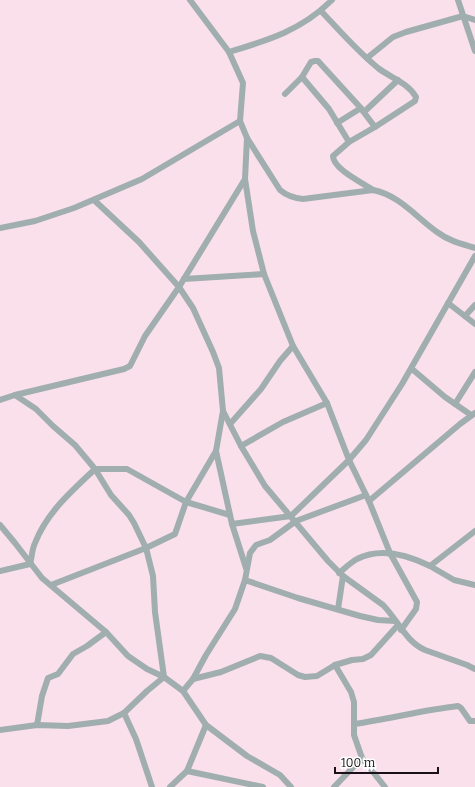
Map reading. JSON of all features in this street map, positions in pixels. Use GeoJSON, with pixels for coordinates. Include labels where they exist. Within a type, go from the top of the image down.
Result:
{"type":"FeatureCollection","features":[{"type":"Feature","properties":{"kind":"street"},"geometry":{"type":"LineString","coordinates":[[190,0],[229,52],[243,83],[240,121],[247,138],[280,190],[285,195],[303,199],[373,190],[383,192],[398,200],[438,233],[454,242],[475,248]]}},
{"type":"Feature","properties":{"kind":"street"},"geometry":{"type":"LineString","coordinates":[[229,52],[263,41],[297,26],[321,11],[332,0]]}},
{"type":"Feature","properties":{"kind":"street"},"geometry":{"type":"LineString","coordinates":[[458,0],[475,51]]}},
{"type":"Feature","properties":{"kind":"street"},"geometry":{"type":"LineString","coordinates":[[321,11],[367,58],[387,75],[403,82],[415,95],[415,101],[349,142],[333,156],[333,160],[344,172],[373,190]]}},
{"type":"Feature","properties":{"kind":"street"},"geometry":{"type":"LineString","coordinates":[[367,58],[393,38],[406,32],[463,16],[475,20]]}},
{"type":"Feature","properties":{"kind":"street"},"geometry":{"type":"LineString","coordinates":[[285,94],[302,77],[311,62],[315,60],[318,61],[362,110],[375,127]]}},
{"type":"Feature","properties":{"kind":"street"},"geometry":{"type":"LineString","coordinates":[[302,77],[318,95],[349,142]]}},
{"type":"Feature","properties":{"kind":"street"},"geometry":{"type":"LineString","coordinates":[[337,123],[362,110],[398,80]]}},
{"type":"Feature","properties":{"kind":"street"},"geometry":{"type":"LineString","coordinates":[[0,228],[35,222],[94,200],[142,179],[240,121]]}},
{"type":"Feature","properties":{"kind":"street"},"geometry":{"type":"LineString","coordinates":[[194,679],[221,672],[260,656],[271,658],[298,675],[305,677],[317,676],[335,665],[352,660],[363,659],[371,655],[398,625],[416,609],[417,602],[390,553],[368,498],[349,460],[327,403],[293,346],[264,274],[253,232],[245,179],[247,138]]}},
{"type":"Feature","properties":{"kind":"street"},"geometry":{"type":"LineString","coordinates":[[0,400],[15,395],[128,368],[145,336],[179,287],[245,179]]}},
{"type":"Feature","properties":{"kind":"street"},"geometry":{"type":"LineString","coordinates":[[50,585],[146,548],[175,534],[186,502],[216,451],[223,411],[219,368],[194,308],[179,287],[139,242],[94,200]]}},
{"type":"Feature","properties":{"kind":"street"},"geometry":{"type":"LineString","coordinates":[[232,524],[291,516],[349,460],[366,440],[412,369],[475,256]]}},
{"type":"Feature","properties":{"kind":"street"},"geometry":{"type":"LineString","coordinates":[[184,279],[264,274]]}},
{"type":"Feature","properties":{"kind":"street"},"geometry":{"type":"LineString","coordinates":[[448,303],[475,324]]}},
{"type":"Feature","properties":{"kind":"street"},"geometry":{"type":"LineString","coordinates":[[465,316],[475,305]]}},
{"type":"Feature","properties":{"kind":"street"},"geometry":{"type":"LineString","coordinates":[[230,424],[261,388],[280,361],[293,346]]}},
{"type":"Feature","properties":{"kind":"street"},"geometry":{"type":"LineString","coordinates":[[183,691],[194,679],[206,655],[235,609],[245,580],[250,552],[256,545],[270,540],[296,521],[368,498],[473,414],[445,397],[412,369]]}},
{"type":"Feature","properties":{"kind":"street"},"geometry":{"type":"LineString","coordinates":[[455,404],[475,372]]}},
{"type":"Feature","properties":{"kind":"street"},"geometry":{"type":"LineString","coordinates":[[15,395],[36,409],[75,445],[95,470],[111,495],[129,515],[146,548],[153,576],[155,612],[164,678]]}},
{"type":"Feature","properties":{"kind":"street"},"geometry":{"type":"LineString","coordinates":[[241,446],[283,422],[327,403]]}},
{"type":"Feature","properties":{"kind":"street"},"geometry":{"type":"LineString","coordinates":[[223,411],[241,446],[265,486],[296,521],[328,562],[341,574],[383,605],[398,625],[419,647],[475,669]]}},
{"type":"Feature","properties":{"kind":"street"},"geometry":{"type":"LineString","coordinates":[[216,451],[232,524],[247,569]]}},
{"type":"Feature","properties":{"kind":"street"},"geometry":{"type":"LineString","coordinates":[[30,564],[34,544],[42,528],[69,494],[95,470],[127,469],[186,502],[230,516]]}},
{"type":"Feature","properties":{"kind":"street"},"geometry":{"type":"LineString","coordinates":[[0,525],[42,578],[106,632],[128,656],[183,691],[206,725],[247,756],[280,775],[291,787]]}},
{"type":"Feature","properties":{"kind":"street"},"geometry":{"type":"LineString","coordinates":[[430,566],[475,531]]}},
{"type":"Feature","properties":{"kind":"street"},"geometry":{"type":"LineString","coordinates":[[338,609],[341,574],[351,562],[380,553],[409,556],[454,580],[475,585]]}},
{"type":"Feature","properties":{"kind":"street"},"geometry":{"type":"LineString","coordinates":[[0,571],[30,564]]}},
{"type":"Feature","properties":{"kind":"street"},"geometry":{"type":"LineString","coordinates":[[245,580],[298,598],[398,625]]}},
{"type":"Feature","properties":{"kind":"street"},"geometry":{"type":"LineString","coordinates":[[37,725],[42,696],[48,678],[58,674],[73,654],[106,632]]}},
{"type":"Feature","properties":{"kind":"street"},"geometry":{"type":"LineString","coordinates":[[335,665],[351,692],[354,702],[354,735],[362,758],[386,787]]}},
{"type":"Feature","properties":{"kind":"street"},"geometry":{"type":"LineString","coordinates":[[0,730],[37,725],[68,726],[108,721],[124,713],[147,691],[164,678]]}},
{"type":"Feature","properties":{"kind":"street"},"geometry":{"type":"LineString","coordinates":[[354,724],[458,706],[470,721],[475,722]]}},
{"type":"Feature","properties":{"kind":"street"},"geometry":{"type":"LineString","coordinates":[[124,713],[136,739],[152,787]]}},
{"type":"Feature","properties":{"kind":"street"},"geometry":{"type":"LineString","coordinates":[[170,787],[187,771],[206,725]]}},
{"type":"Feature","properties":{"kind":"street"},"geometry":{"type":"LineString","coordinates":[[334,787],[362,758]]}},
{"type":"Feature","properties":{"kind":"street"},"geometry":{"type":"LineString","coordinates":[[187,771],[263,787]]}}]}
